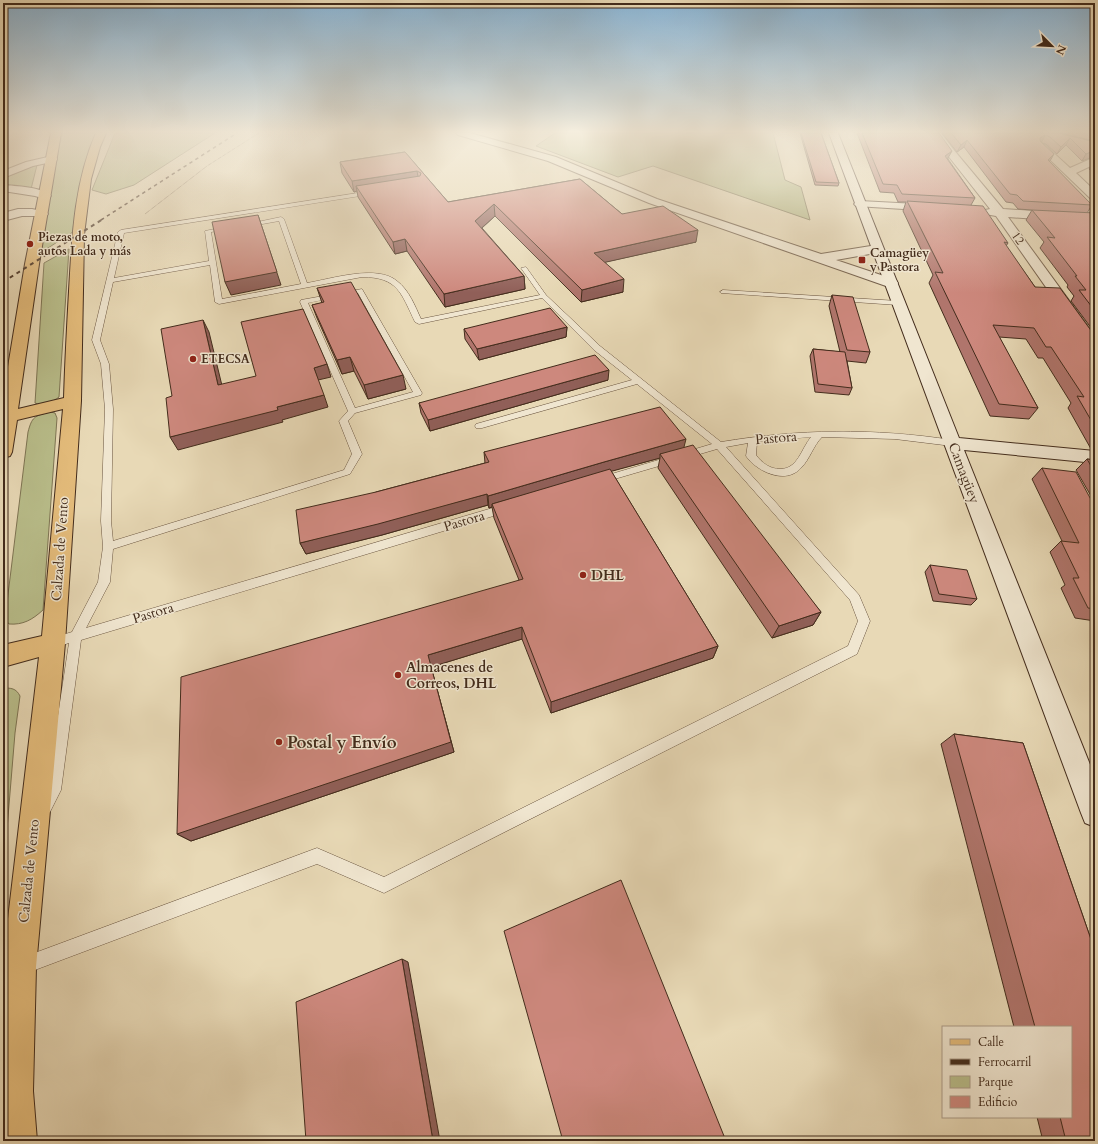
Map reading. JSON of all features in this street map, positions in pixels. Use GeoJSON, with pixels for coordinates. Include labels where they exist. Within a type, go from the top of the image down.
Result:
{"type":"FeatureCollection","features":[{"type":"Feature","properties":{"kind":"main road"},"geometry":{"type":"LineString","coordinates":[[3,452],[32,264],[47,186]]}},
{"type":"Feature","properties":{"kind":"main road","name":"Calzada de Vento"},"geometry":{"type":"LineString","coordinates":[[18,1141],[11,971],[33,833],[53,643],[72,402],[78,235],[85,186]]}},
{"type":"Feature","properties":{"kind":"main road"},"geometry":{"type":"LineString","coordinates":[[8,417],[72,402]]}},
{"type":"Feature","properties":{"kind":"main road"},"geometry":{"type":"LineString","coordinates":[[3,656],[53,643]]}},
{"type":"Feature","properties":{"kind":"street"},"geometry":{"type":"LineString","coordinates":[[618,186],[653,201],[891,283]]}},
{"type":"Feature","properties":{"kind":"street","name":"Camagüey"},"geometry":{"type":"LineString","coordinates":[[853,186],[1095,814]]}},
{"type":"Feature","properties":{"kind":"street","name":"12"},"geometry":{"type":"LineString","coordinates":[[978,186],[999,212],[1095,347]]}},
{"type":"Feature","properties":{"kind":"street"},"geometry":{"type":"LineString","coordinates":[[1084,186],[1095,197]]}},
{"type":"Feature","properties":{"kind":"street"},"geometry":{"type":"LineString","coordinates":[[3,188],[38,193],[45,196]]}},
{"type":"Feature","properties":{"kind":"street"},"geometry":{"type":"LineString","coordinates":[[8,215],[45,196]]}},
{"type":"Feature","properties":{"kind":"street"},"geometry":{"type":"LineString","coordinates":[[860,204],[945,209]]}},
{"type":"Feature","properties":{"kind":"street"},"geometry":{"type":"LineString","coordinates":[[8,215],[24,211],[42,214]]}},
{"type":"Feature","properties":{"kind":"street"},"geometry":{"type":"LineString","coordinates":[[976,211],[1095,219]]}},
{"type":"Feature","properties":{"kind":"street"},"geometry":{"type":"LineString","coordinates":[[818,258],[877,249]]}},
{"type":"Feature","properties":{"kind":"street","name":"Pastora"},"geometry":{"type":"LineString","coordinates":[[952,443],[1095,457]]}},
{"type":"Feature","properties":{"kind":"lane"},"geometry":{"type":"LineString","coordinates":[[33,833],[54,790],[76,636],[104,582],[108,547],[106,498],[109,409],[105,364],[96,340],[121,232],[380,191]]}},
{"type":"Feature","properties":{"kind":"lane"},"geometry":{"type":"LineString","coordinates":[[304,286],[281,220],[208,232],[219,302],[304,286],[362,275],[376,275],[390,279],[398,284],[419,322],[544,296]]}},
{"type":"Feature","properties":{"kind":"lane"},"geometry":{"type":"LineString","coordinates":[[109,281],[213,262]]}},
{"type":"Feature","properties":{"kind":"lane"},"geometry":{"type":"LineString","coordinates":[[11,971],[317,856],[384,885],[853,650],[864,621],[856,598],[719,445],[597,348],[544,296],[524,268]]}},
{"type":"Feature","properties":{"kind":"lane"},"geometry":{"type":"LineString","coordinates":[[108,547],[347,472],[357,454],[343,421],[352,411],[418,393],[360,290],[304,302],[352,411]]}},
{"type":"Feature","properties":{"kind":"lane"},"geometry":{"type":"LineString","coordinates":[[723,292],[898,303]]}},
{"type":"Feature","properties":{"kind":"lane"},"geometry":{"type":"LineString","coordinates":[[479,426],[639,381]]}},
{"type":"Feature","properties":{"kind":"lane","name":"Pastora"},"geometry":{"type":"LineString","coordinates":[[589,484],[719,445],[753,440],[820,434],[856,433],[899,436],[952,443]]}},
{"type":"Feature","properties":{"kind":"lane"},"geometry":{"type":"LineString","coordinates":[[753,440],[751,456],[757,464],[765,469],[784,473],[793,471],[800,465],[812,439],[820,434]]}},
{"type":"Feature","properties":{"kind":"lane","name":"Pastora"},"geometry":{"type":"LineString","coordinates":[[53,643],[513,506]]}},
{"type":"Feature","properties":{"kind":"path"},"geometry":{"type":"LineString","coordinates":[[121,232],[180,186]]}},
{"type":"Feature","properties":{"kind":"green space"},"geometry":{"type":"Polygon","coordinates":[[[16,186],[32,186],[31,189],[16,186]]]}},
{"type":"Feature","properties":{"kind":"green space"},"geometry":{"type":"Polygon","coordinates":[[[47,186],[87,186],[79,228],[34,257],[47,186]]]}},
{"type":"Feature","properties":{"kind":"green space"},"geometry":{"type":"Polygon","coordinates":[[[93,186],[130,186],[106,194],[92,190],[93,186]]]}},
{"type":"Feature","properties":{"kind":"green space"},"geometry":{"type":"Polygon","coordinates":[[[712,186],[800,186],[810,220],[712,186]]]}},
{"type":"Feature","properties":{"kind":"green space"},"geometry":{"type":"Polygon","coordinates":[[[69,249],[59,397],[47,403],[38,404],[35,403],[44,263],[69,249]]]}},
{"type":"Feature","properties":{"kind":"green space"},"geometry":{"type":"Polygon","coordinates":[[[50,412],[55,413],[57,418],[43,610],[35,617],[27,621],[19,624],[9,624],[5,619],[28,432],[34,418],[50,412]]]}},
{"type":"Feature","properties":{"kind":"green space"},"geometry":{"type":"Polygon","coordinates":[[[3,688],[13,689],[17,691],[20,696],[15,733],[3,877],[3,688]]]}},
{"type":"Feature","properties":{"kind":"building"},"geometry":{"type":"Polygon","coordinates":[[[356,186],[435,186],[448,202],[538,186],[589,186],[622,214],[663,206],[698,230],[594,253],[624,279],[582,290],[494,204],[475,221],[524,276],[444,294],[405,239],[393,242],[356,186]]]}},
{"type":"Feature","properties":{"kind":"building"},"geometry":{"type":"Polygon","coordinates":[[[898,186],[967,186],[975,198],[902,194],[898,186]]]}},
{"type":"Feature","properties":{"kind":"building"},"geometry":{"type":"Polygon","coordinates":[[[1004,186],[1074,186],[1092,205],[1023,201],[1017,195],[1010,194],[1004,186]]]}},
{"type":"Feature","properties":{"kind":"building"},"geometry":{"type":"Polygon","coordinates":[[[907,201],[983,206],[1008,243],[1004,242],[1035,287],[1060,288],[1095,336],[1095,427],[1077,396],[1084,397],[1051,347],[1046,347],[1034,328],[993,325],[1038,408],[999,404],[935,272],[943,273],[907,201]]]}},
{"type":"Feature","properties":{"kind":"building"},"geometry":{"type":"Polygon","coordinates":[[[1032,210],[1095,213],[1095,311],[1079,290],[1086,290],[1075,276],[1077,276],[1047,237],[1055,238],[1032,210]]]}},
{"type":"Feature","properties":{"kind":"building"},"geometry":{"type":"Polygon","coordinates":[[[258,215],[277,272],[225,282],[212,222],[258,215]]]}},
{"type":"Feature","properties":{"kind":"building"},"geometry":{"type":"Polygon","coordinates":[[[351,282],[403,375],[364,385],[350,357],[337,360],[312,305],[324,302],[317,288],[351,282]]]}},
{"type":"Feature","properties":{"kind":"building"},"geometry":{"type":"Polygon","coordinates":[[[832,295],[853,297],[870,352],[847,350],[832,295]]]}},
{"type":"Feature","properties":{"kind":"building"},"geometry":{"type":"Polygon","coordinates":[[[550,308],[567,327],[477,349],[464,329],[550,308]]]}},
{"type":"Feature","properties":{"kind":"building"},"geometry":{"type":"Polygon","coordinates":[[[303,309],[327,364],[314,368],[324,395],[277,407],[278,410],[170,437],[166,398],[172,396],[161,329],[203,320],[218,385],[256,376],[241,322],[303,309]]]}},
{"type":"Feature","properties":{"kind":"building"},"geometry":{"type":"Polygon","coordinates":[[[813,349],[845,352],[852,388],[818,384],[813,349]]]}},
{"type":"Feature","properties":{"kind":"building"},"geometry":{"type":"Polygon","coordinates":[[[595,355],[609,370],[428,420],[419,403],[595,355]]]}},
{"type":"Feature","properties":{"kind":"building"},"geometry":{"type":"Polygon","coordinates":[[[660,407],[686,439],[488,496],[487,494],[378,524],[300,543],[296,510],[376,492],[489,462],[484,452],[660,407]]]}},
{"type":"Feature","properties":{"kind":"building"},"geometry":{"type":"Polygon","coordinates":[[[693,445],[821,612],[779,626],[660,454],[693,445]]]}},
{"type":"Feature","properties":{"kind":"building"},"geometry":{"type":"Polygon","coordinates":[[[1087,459],[1095,460],[1095,473],[1087,459]]]}},
{"type":"Feature","properties":{"kind":"building"},"geometry":{"type":"Polygon","coordinates":[[[1042,468],[1076,472],[1095,507],[1095,609],[1088,608],[1073,578],[1079,578],[1061,541],[1079,543],[1042,468]]]}},
{"type":"Feature","properties":{"kind":"building"},"geometry":{"type":"Polygon","coordinates":[[[610,469],[718,646],[551,702],[522,627],[428,655],[451,742],[177,834],[181,677],[523,579],[492,504],[610,469]]]}},
{"type":"Feature","properties":{"kind":"building"},"geometry":{"type":"Polygon","coordinates":[[[930,565],[967,570],[977,599],[939,594],[930,565]]]}},
{"type":"Feature","properties":{"kind":"building"},"geometry":{"type":"Polygon","coordinates":[[[954,734],[1023,743],[1095,951],[1095,1141],[1066,1141],[1060,1118],[1072,1118],[1072,1026],[1035,1026],[954,734]]]}},
{"type":"Feature","properties":{"kind":"building"},"geometry":{"type":"Polygon","coordinates":[[[621,880],[726,1141],[563,1141],[504,931],[621,880]]]}},
{"type":"Feature","properties":{"kind":"building"},"geometry":{"type":"Polygon","coordinates":[[[402,959],[433,1141],[306,1141],[296,1002],[402,959]]]}},
{"type":"Feature","properties":{"kind":"railway"},"geometry":{"type":"LineString","coordinates":[[101,220],[154,186]]}},
{"type":"Feature","properties":{"kind":"railway"},"geometry":{"type":"LineString","coordinates":[[3,282],[103,219]]}},
{"type":"Feature","properties":{"kind":"place","name":"Piezas de moto, autos Lada y más"},"geometry":{"type":"Point","coordinates":[30,244]}},
{"type":"Feature","properties":{"kind":"place","name":"Camagüey y Pastora"},"geometry":{"type":"Point","coordinates":[862,260]}},
{"type":"Feature","properties":{"kind":"place","name":"ETECSA"},"geometry":{"type":"Point","coordinates":[193,359]}},
{"type":"Feature","properties":{"kind":"place","name":"DHL"},"geometry":{"type":"Point","coordinates":[583,575]}},
{"type":"Feature","properties":{"kind":"place","name":"Almacenes de Correos, DHL"},"geometry":{"type":"Point","coordinates":[398,675]}},
{"type":"Feature","properties":{"kind":"place","name":"Postal y Envío"},"geometry":{"type":"Point","coordinates":[279,742]}}]}
